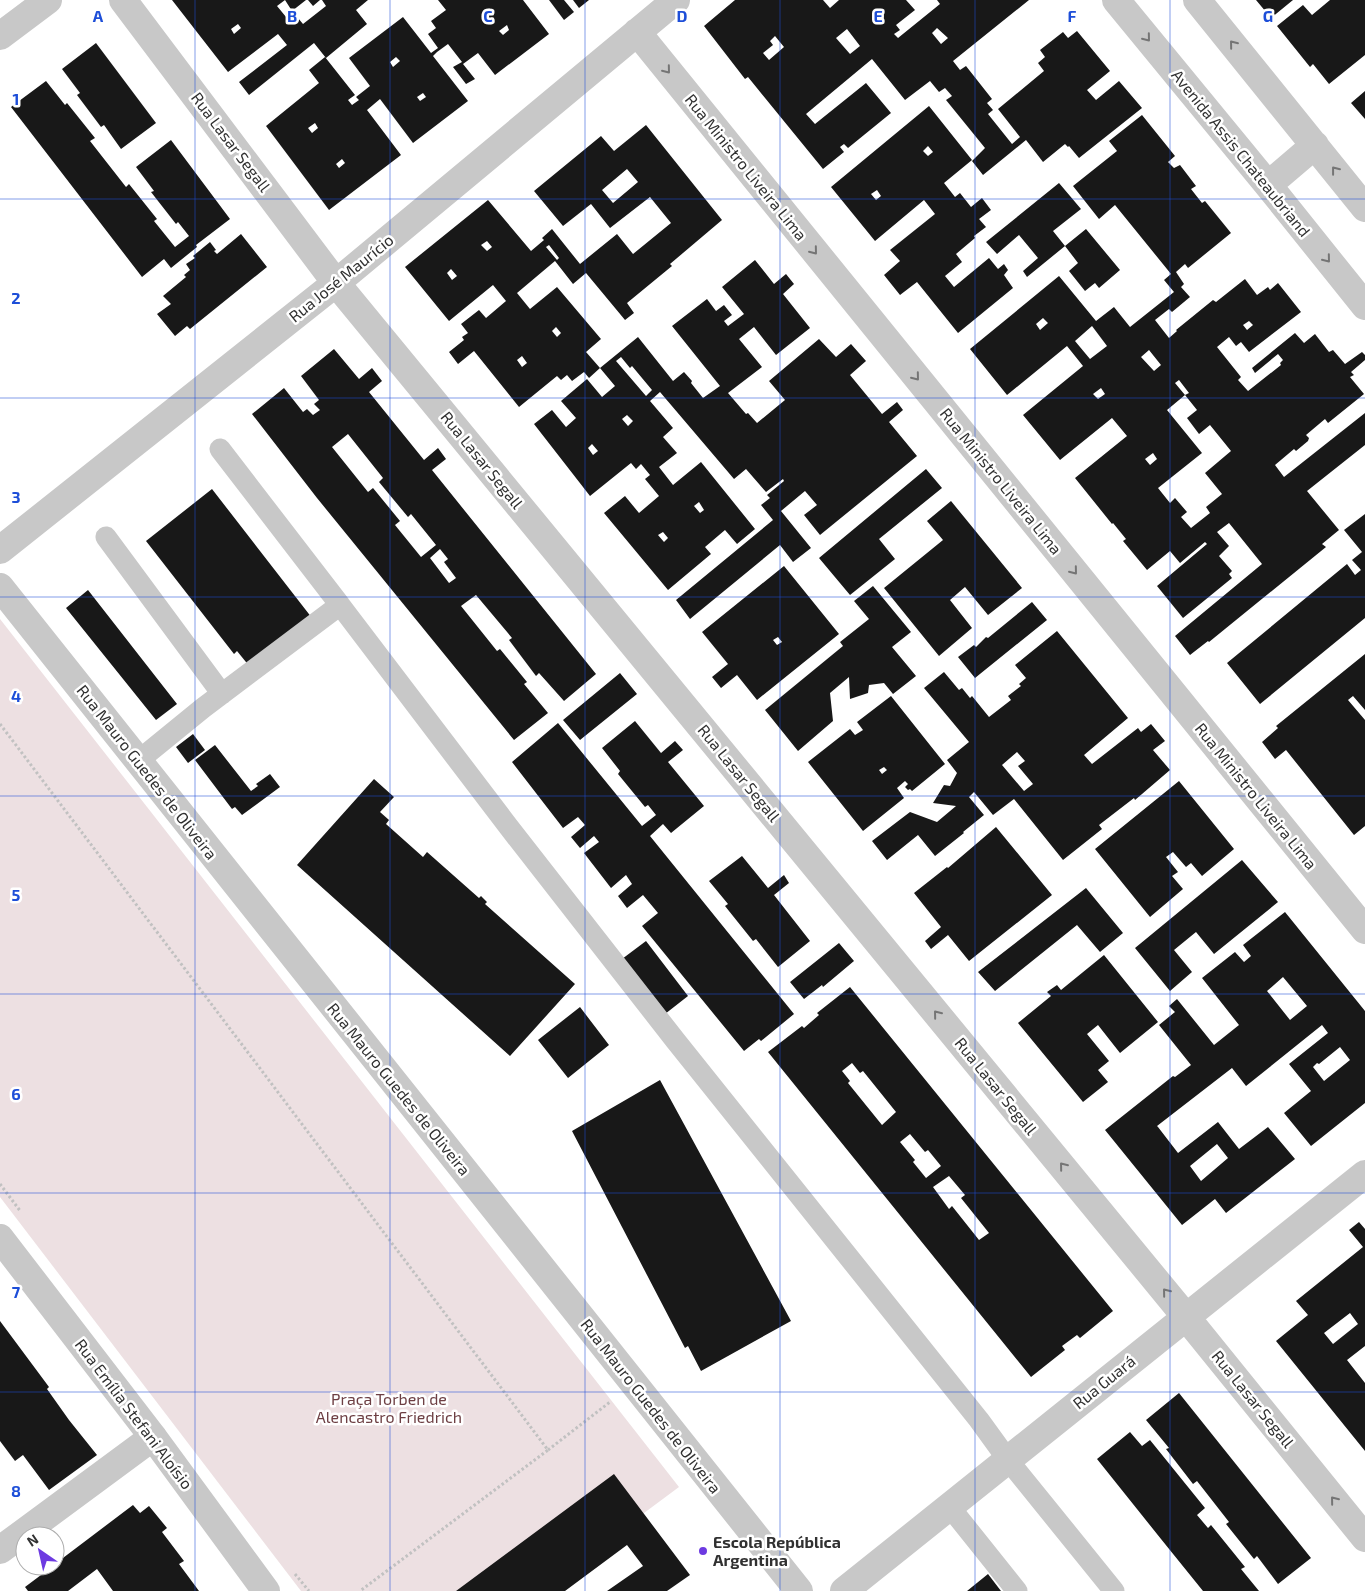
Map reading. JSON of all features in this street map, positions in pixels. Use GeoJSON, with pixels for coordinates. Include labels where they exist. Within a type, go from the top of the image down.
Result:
{"type":"FeatureCollection","features":[{"type":"Feature","properties":{"kind":"street"},"geometry":{"type":"LineString","coordinates":[[0,36],[48,0]]}},
{"type":"Feature","properties":{"kind":"street","name":"Rua Lasar Segall"},"geometry":{"type":"LineString","coordinates":[[123,0],[336,283],[1186,1317],[1365,1538]]}},
{"type":"Feature","properties":{"kind":"street","name":"Rua José Maurício"},"geometry":{"type":"LineString","coordinates":[[0,550],[336,283],[676,0]]}},
{"type":"Feature","properties":{"kind":"street","name":"Avenida Assis Chateaubriand"},"geometry":{"type":"LineString","coordinates":[[1116,0],[1365,306]]}},
{"type":"Feature","properties":{"kind":"street"},"geometry":{"type":"LineString","coordinates":[[1197,0],[1365,208]]}},
{"type":"Feature","properties":{"kind":"street","name":"Rua Ministro Liveira Lima"},"geometry":{"type":"LineString","coordinates":[[637,32],[1365,930]]}},
{"type":"Feature","properties":{"kind":"street"},"geometry":{"type":"LineString","coordinates":[[1268,185],[1315,145]]}},
{"type":"Feature","properties":{"kind":"street","name":"Rua Mauro Guedes de Oliveira"},"geometry":{"type":"LineString","coordinates":[[0,586],[799,1591]]}},
{"type":"Feature","properties":{"kind":"street","name":"Rua Guará"},"geometry":{"type":"LineString","coordinates":[[844,1591],[1365,1174]]}},
{"type":"Feature","properties":{"kind":"street","name":"Rua Emília Stefani Aloísio"},"geometry":{"type":"LineString","coordinates":[[0,1238],[152,1437],[266,1591]]}},
{"type":"Feature","properties":{"kind":"street"},"geometry":{"type":"LineString","coordinates":[[0,1550],[152,1437]]}},
{"type":"Feature","properties":{"kind":"lane"},"geometry":{"type":"LineString","coordinates":[[220,450],[675,1040],[1114,1591]]}},
{"type":"Feature","properties":{"kind":"lane"},"geometry":{"type":"LineString","coordinates":[[106,537],[222,694]]}},
{"type":"Feature","properties":{"kind":"lane"},"geometry":{"type":"LineString","coordinates":[[138,761],[222,694],[340,605]]}},
{"type":"Feature","properties":{"kind":"lane"},"geometry":{"type":"LineString","coordinates":[[949,1506],[1017,1591]]}},
{"type":"Feature","properties":{"kind":"path"},"geometry":{"type":"LineString","coordinates":[[0,724],[548,1450]]}},
{"type":"Feature","properties":{"kind":"path"},"geometry":{"type":"LineString","coordinates":[[360,1591],[595,1414]]}},
{"type":"Feature","properties":{"kind":"green space","name":"Praça Torben de Alencastro Friedrich"},"geometry":{"type":"Polygon","coordinates":[[[0,619],[679,1487],[539,1591],[301,1591],[0,1197],[0,619]]]}},
{"type":"Feature","properties":{"kind":"building"},"geometry":{"type":"Polygon","coordinates":[[[172,0],[285,0],[277,6],[291,23],[298,18],[303,24],[326,6],[322,0],[368,0],[356,10],[367,24],[326,58],[314,43],[249,95],[239,82],[287,45],[278,34],[228,72],[172,0]],[[238,24],[231,29],[234,34],[241,28],[238,24]]]}},
{"type":"Feature","properties":{"kind":"building"},"geometry":{"type":"Polygon","coordinates":[[[285,0],[306,0],[292,11],[285,0]]]}},
{"type":"Feature","properties":{"kind":"building"},"geometry":{"type":"Polygon","coordinates":[[[308,0],[320,0],[313,6],[308,0]]]}},
{"type":"Feature","properties":{"kind":"building"},"geometry":{"type":"Polygon","coordinates":[[[438,0],[523,0],[549,34],[495,75],[478,53],[463,64],[475,79],[466,84],[453,67],[462,62],[448,44],[437,52],[433,56],[468,101],[413,143],[380,99],[367,110],[401,155],[329,210],[266,126],[319,83],[309,70],[325,57],[355,95],[348,100],[352,105],[359,100],[356,97],[370,86],[349,58],[403,17],[431,53],[438,48],[428,34],[436,28],[431,21],[446,10],[438,0]],[[507,25],[499,31],[503,35],[509,30],[507,25]],[[396,57],[390,62],[393,67],[400,61],[396,57]],[[423,93],[417,97],[420,101],[426,97],[423,93]],[[315,123],[308,128],[312,133],[318,128],[315,123]],[[342,159],[336,164],[339,168],[345,163],[342,159]]]}},
{"type":"Feature","properties":{"kind":"building"},"geometry":{"type":"Polygon","coordinates":[[[549,0],[564,0],[574,12],[564,20],[549,0]]]}},
{"type":"Feature","properties":{"kind":"building"},"geometry":{"type":"Polygon","coordinates":[[[573,0],[589,0],[579,8],[573,0]]]}},
{"type":"Feature","properties":{"kind":"building"},"geometry":{"type":"Polygon","coordinates":[[[735,0],[823,0],[830,8],[839,0],[906,0],[915,10],[896,25],[900,30],[894,34],[898,38],[940,4],[937,0],[1029,0],[953,61],[960,70],[966,66],[992,99],[987,103],[993,110],[988,114],[1012,144],[1020,137],[998,109],[1044,71],[1038,63],[1045,57],[1040,50],[1063,32],[1068,38],[1077,31],[1110,71],[1087,90],[1096,100],[1119,81],[1142,108],[1079,158],[1065,144],[1043,162],[1026,140],[983,175],[972,161],[985,148],[946,100],[952,96],[945,88],[939,92],[930,81],[905,100],[872,59],[806,114],[815,124],[866,83],[891,113],[848,148],[844,144],[840,147],[844,152],[823,169],[748,77],[745,79],[704,26],[735,0]],[[937,28],[932,33],[941,44],[948,38],[937,28]],[[847,29],[836,38],[850,54],[860,46],[847,29]],[[775,36],[770,41],[773,45],[763,53],[769,60],[784,47],[775,36]]]}},
{"type":"Feature","properties":{"kind":"building"},"geometry":{"type":"Polygon","coordinates":[[[1256,0],[1293,0],[1271,18],[1256,0]]]}},
{"type":"Feature","properties":{"kind":"building"},"geometry":{"type":"Polygon","coordinates":[[[1330,0],[1365,0],[1365,55],[1329,84],[1313,64],[1310,67],[1277,26],[1303,5],[1312,15],[1330,0]]]}},
{"type":"Feature","properties":{"kind":"building"},"geometry":{"type":"Polygon","coordinates":[[[96,43],[156,123],[121,149],[104,125],[101,127],[77,95],[80,93],[62,69],[96,43]]]}},
{"type":"Feature","properties":{"kind":"building"},"geometry":{"type":"Polygon","coordinates":[[[46,81],[65,105],[67,103],[95,138],[90,141],[126,187],[129,184],[157,219],[154,221],[175,247],[189,236],[178,222],[176,224],[151,192],[154,191],[136,167],[171,140],[230,219],[196,245],[197,247],[171,268],[164,259],[142,277],[11,107],[46,81]]]}},
{"type":"Feature","properties":{"kind":"building"},"geometry":{"type":"Polygon","coordinates":[[[1365,91],[1365,119],[1351,103],[1365,91]]]}},
{"type":"Feature","properties":{"kind":"building"},"geometry":{"type":"Polygon","coordinates":[[[929,106],[972,160],[944,183],[955,197],[960,193],[971,207],[982,198],[991,210],[979,219],[986,227],[956,254],[962,262],[945,276],[954,287],[989,258],[998,269],[1004,264],[1008,270],[1004,275],[1013,288],[958,333],[917,282],[900,295],[884,275],[900,261],[890,250],[935,214],[924,200],[875,241],[831,187],[929,106]],[[928,146],[923,151],[928,156],[933,152],[928,146]],[[877,190],[871,194],[876,200],[881,196],[877,190]]]}},
{"type":"Feature","properties":{"kind":"building"},"geometry":{"type":"Polygon","coordinates":[[[1142,115],[1175,156],[1168,162],[1174,168],[1180,165],[1196,186],[1191,189],[1202,203],[1205,201],[1231,233],[1188,268],[1185,264],[1176,272],[1184,284],[1181,287],[1190,297],[1172,312],[1169,309],[1155,320],[1169,338],[1213,300],[1216,302],[1245,279],[1257,295],[1268,287],[1270,290],[1278,283],[1301,312],[1249,352],[1241,342],[1236,346],[1229,337],[1217,347],[1241,377],[1238,380],[1248,391],[1281,365],[1280,363],[1283,360],[1278,354],[1255,373],[1252,368],[1295,333],[1304,343],[1315,334],[1329,352],[1333,350],[1345,364],[1362,352],[1365,355],[1365,360],[1351,372],[1354,375],[1350,377],[1364,394],[1328,423],[1325,419],[1306,435],[1309,438],[1308,441],[1296,451],[1294,449],[1275,465],[1284,477],[1365,413],[1365,445],[1307,491],[1339,530],[1322,544],[1326,547],[1209,642],[1190,655],[1175,636],[1262,564],[1229,523],[1217,532],[1229,546],[1219,556],[1232,571],[1229,574],[1232,578],[1183,618],[1157,586],[1207,544],[1205,542],[1180,563],[1170,551],[1147,570],[1123,541],[1126,539],[1075,478],[1127,436],[1112,418],[1060,460],[1023,415],[1083,366],[1067,346],[1007,395],[970,349],[1059,276],[1096,321],[1114,307],[1130,327],[1174,292],[1164,280],[1171,274],[1115,205],[1099,219],[1073,186],[1117,151],[1109,141],[1142,115]],[[1043,318],[1036,324],[1040,330],[1048,323],[1043,318]],[[1249,321],[1243,325],[1247,330],[1253,325],[1249,321]],[[1092,326],[1075,341],[1090,359],[1107,346],[1092,326]],[[1149,350],[1141,357],[1154,371],[1161,365],[1149,350]],[[1179,380],[1175,383],[1185,395],[1189,393],[1179,380]],[[1101,388],[1093,394],[1098,399],[1105,394],[1101,388]],[[1185,395],[1167,410],[1202,453],[1158,488],[1170,503],[1175,498],[1187,512],[1181,517],[1191,528],[1210,513],[1206,507],[1222,494],[1205,473],[1231,451],[1210,425],[1199,434],[1187,418],[1197,410],[1185,395]],[[1153,453],[1145,459],[1150,465],[1157,459],[1153,453]]]}},
{"type":"Feature","properties":{"kind":"building"},"geometry":{"type":"Polygon","coordinates":[[[646,125],[722,220],[670,264],[672,266],[627,303],[634,313],[625,320],[586,273],[573,284],[555,261],[517,293],[530,309],[557,287],[601,339],[586,352],[600,368],[589,378],[584,372],[572,381],[567,375],[561,380],[557,376],[519,407],[474,351],[458,364],[449,352],[464,340],[462,337],[468,333],[461,324],[479,310],[486,318],[506,301],[493,285],[449,321],[405,267],[488,200],[531,251],[544,240],[542,238],[552,229],[580,264],[617,234],[633,254],[671,223],[650,197],[610,228],[591,204],[563,226],[534,191],[601,136],[614,151],[646,125]],[[627,169],[602,190],[613,203],[638,182],[627,169]],[[487,241],[481,245],[487,251],[492,247],[487,241]],[[549,245],[546,247],[557,260],[559,258],[549,245]],[[451,269],[447,273],[452,280],[457,276],[451,269]],[[556,327],[552,331],[557,337],[561,333],[556,327]],[[522,356],[517,360],[522,367],[527,363],[522,356]]]}},
{"type":"Feature","properties":{"kind":"building"},"geometry":{"type":"Polygon","coordinates":[[[1059,183],[1081,209],[1053,231],[1065,246],[1027,277],[1023,271],[1038,258],[1019,235],[997,254],[986,242],[1059,183]]]}},
{"type":"Feature","properties":{"kind":"building"},"geometry":{"type":"Polygon","coordinates":[[[1086,229],[1120,270],[1099,288],[1095,283],[1085,291],[1069,271],[1078,263],[1065,246],[1086,229]]]}},
{"type":"Feature","properties":{"kind":"building"},"geometry":{"type":"Polygon","coordinates":[[[241,234],[267,267],[190,329],[187,326],[175,336],[157,314],[171,304],[163,296],[186,277],[184,275],[190,270],[186,264],[195,258],[193,256],[210,242],[217,254],[241,234]]]}},
{"type":"Feature","properties":{"kind":"building"},"geometry":{"type":"Polygon","coordinates":[[[755,260],[774,284],[786,274],[794,284],[783,294],[810,328],[776,355],[754,327],[739,339],[762,367],[728,393],[746,414],[748,413],[757,423],[785,400],[769,381],[819,339],[836,357],[851,344],[866,361],[850,375],[882,414],[897,402],[903,410],[889,422],[917,456],[820,535],[804,515],[817,505],[805,491],[781,511],[811,548],[793,562],[780,545],[690,619],[676,600],[773,520],[761,505],[770,498],[767,495],[784,481],[783,479],[766,492],[746,469],[734,479],[660,392],[650,401],[673,428],[663,437],[677,453],[659,467],[673,485],[701,462],[755,529],[737,544],[725,530],[705,547],[711,554],[668,590],[604,513],[625,496],[639,513],[659,496],[645,479],[650,475],[641,464],[636,469],[631,463],[590,496],[534,424],[552,410],[566,427],[576,418],[561,401],[587,379],[602,397],[615,386],[600,368],[638,337],[673,381],[684,372],[703,398],[720,386],[672,326],[707,299],[716,311],[724,305],[732,315],[724,321],[728,326],[744,314],[722,287],[755,260]],[[621,357],[616,361],[646,396],[652,390],[632,366],[630,368],[621,357]],[[627,415],[622,419],[628,426],[633,421],[627,415]],[[592,444],[588,448],[593,455],[598,451],[592,444]],[[699,502],[694,506],[700,513],[704,510],[699,502]],[[663,532],[658,535],[664,542],[668,538],[663,532]]]}},
{"type":"Feature","properties":{"kind":"building"},"geometry":{"type":"Polygon","coordinates":[[[334,349],[359,379],[372,368],[382,381],[369,392],[424,460],[438,448],[446,459],[432,470],[596,674],[564,701],[539,673],[536,676],[509,640],[512,638],[476,595],[461,606],[497,651],[500,649],[527,682],[524,684],[548,713],[514,740],[317,498],[252,414],[284,388],[303,412],[307,409],[313,415],[320,410],[314,404],[319,400],[301,376],[334,349]],[[348,434],[332,447],[368,492],[373,488],[400,521],[395,525],[421,557],[436,545],[411,514],[408,517],[379,482],[383,478],[348,434]],[[440,549],[430,558],[449,583],[456,578],[444,562],[448,559],[440,549]]]}},
{"type":"Feature","properties":{"kind":"building"},"geometry":{"type":"Polygon","coordinates":[[[926,469],[942,488],[879,539],[895,559],[850,595],[819,558],[926,469]]]}},
{"type":"Feature","properties":{"kind":"building"},"geometry":{"type":"Polygon","coordinates":[[[212,489],[312,618],[250,667],[237,651],[234,654],[146,541],[212,489]]]}},
{"type":"Feature","properties":{"kind":"building"},"geometry":{"type":"Polygon","coordinates":[[[951,501],[1022,588],[988,615],[965,587],[950,600],[972,628],[939,656],[884,588],[943,540],[927,521],[951,501]]]}},
{"type":"Feature","properties":{"kind":"building"},"geometry":{"type":"Polygon","coordinates":[[[1365,514],[1365,618],[1260,704],[1227,663],[1347,564],[1355,575],[1361,570],[1352,560],[1362,552],[1344,530],[1365,514]]]}},
{"type":"Feature","properties":{"kind":"building"},"geometry":{"type":"Polygon","coordinates":[[[784,566],[839,634],[757,700],[737,675],[721,688],[712,677],[728,664],[702,632],[784,566]],[[778,637],[773,640],[777,645],[782,642],[778,637]]]}},
{"type":"Feature","properties":{"kind":"building"},"geometry":{"type":"Polygon","coordinates":[[[873,586],[911,632],[892,647],[916,676],[893,694],[884,683],[869,685],[868,693],[850,699],[849,677],[830,693],[833,721],[798,751],[765,710],[843,646],[840,642],[869,619],[854,601],[873,586]]]}},
{"type":"Feature","properties":{"kind":"building"},"geometry":{"type":"Polygon","coordinates":[[[88,590],[177,704],[156,720],[66,608],[88,590]]]}},
{"type":"Feature","properties":{"kind":"building"},"geometry":{"type":"Polygon","coordinates":[[[1032,602],[1047,620],[975,678],[958,657],[974,645],[976,647],[986,637],[988,638],[1032,602]]]}},
{"type":"Feature","properties":{"kind":"building"},"geometry":{"type":"Polygon","coordinates":[[[1057,631],[1128,718],[1084,755],[1092,764],[1138,728],[1141,732],[1151,724],[1165,741],[1153,750],[1170,770],[1135,800],[1134,798],[1099,825],[1102,829],[1063,860],[1014,799],[993,815],[974,792],[969,797],[984,815],[935,856],[918,835],[887,860],[872,841],[910,812],[937,822],[956,806],[933,803],[944,785],[950,786],[957,773],[947,760],[969,742],[924,688],[944,672],[959,690],[962,688],[970,698],[972,696],[989,717],[1011,700],[1008,696],[1021,686],[1019,684],[1026,678],[1015,665],[1057,631]],[[1017,752],[1002,765],[1024,791],[1033,784],[1018,766],[1025,761],[1017,752]]]}},
{"type":"Feature","properties":{"kind":"building"},"geometry":{"type":"Polygon","coordinates":[[[1365,654],[1365,710],[1353,696],[1348,700],[1365,720],[1365,826],[1354,835],[1286,750],[1275,759],[1262,742],[1278,728],[1276,726],[1365,654]]]}},
{"type":"Feature","properties":{"kind":"building"},"geometry":{"type":"Polygon","coordinates":[[[620,673],[637,694],[580,740],[563,720],[620,673]]]}},
{"type":"Feature","properties":{"kind":"building"},"geometry":{"type":"Polygon","coordinates":[[[891,696],[945,764],[912,791],[905,787],[908,784],[905,781],[897,788],[904,798],[863,831],[808,762],[850,729],[855,735],[863,730],[857,722],[891,696]],[[884,767],[879,770],[882,774],[887,770],[884,767]]]}},
{"type":"Feature","properties":{"kind":"building"},"geometry":{"type":"Polygon","coordinates":[[[635,721],[661,753],[675,741],[683,750],[668,762],[704,806],[671,833],[663,824],[650,836],[794,1014],[761,1041],[759,1039],[744,1051],[642,926],[658,913],[643,895],[627,908],[618,896],[632,884],[626,875],[611,888],[584,853],[599,842],[594,836],[580,848],[571,837],[585,825],[578,817],[563,828],[512,762],[558,723],[642,826],[656,815],[648,805],[645,807],[618,774],[620,771],[602,748],[635,721]]]}},
{"type":"Feature","properties":{"kind":"building"},"geometry":{"type":"Polygon","coordinates":[[[193,734],[205,750],[188,763],[176,747],[193,734]]]}},
{"type":"Feature","properties":{"kind":"building"},"geometry":{"type":"Polygon","coordinates":[[[215,745],[251,791],[258,786],[256,784],[270,774],[280,787],[242,815],[235,807],[232,809],[195,760],[215,745]]]}},
{"type":"Feature","properties":{"kind":"building"},"geometry":{"type":"Polygon","coordinates":[[[374,779],[394,797],[380,812],[389,820],[386,824],[423,857],[427,852],[479,898],[481,896],[487,902],[485,904],[575,984],[510,1056],[297,865],[374,779]]]}},
{"type":"Feature","properties":{"kind":"building"},"geometry":{"type":"Polygon","coordinates":[[[1179,781],[1234,849],[1202,876],[1191,863],[1186,867],[1173,852],[1166,857],[1178,872],[1172,876],[1183,889],[1150,917],[1095,849],[1179,781]]]}},
{"type":"Feature","properties":{"kind":"building"},"geometry":{"type":"Polygon","coordinates":[[[996,827],[1052,895],[969,961],[948,935],[931,949],[925,941],[941,927],[914,893],[948,868],[996,827]]]}},
{"type":"Feature","properties":{"kind":"building"},"geometry":{"type":"Polygon","coordinates":[[[742,856],[768,888],[784,875],[789,883],[774,895],[810,941],[778,967],[756,939],[753,941],[725,906],[728,904],[709,881],[742,856]]]}},
{"type":"Feature","properties":{"kind":"building"},"geometry":{"type":"Polygon","coordinates":[[[1242,860],[1278,902],[1214,954],[1196,932],[1174,950],[1192,972],[1170,991],[1135,948],[1242,860]]]}},
{"type":"Feature","properties":{"kind":"building"},"geometry":{"type":"Polygon","coordinates":[[[1086,888],[1123,933],[1100,952],[1077,925],[995,991],[978,972],[1086,888]]]}},
{"type":"Feature","properties":{"kind":"building"},"geometry":{"type":"Polygon","coordinates":[[[1285,912],[1365,1011],[1365,1103],[1311,1146],[1284,1113],[1311,1091],[1289,1064],[1328,1033],[1322,1025],[1246,1086],[1232,1068],[1157,1126],[1178,1153],[1218,1122],[1239,1149],[1268,1127],[1295,1159],[1226,1213],[1215,1199],[1182,1225],[1105,1130],[1173,1076],[1175,1077],[1191,1065],[1159,1025],[1175,1012],[1169,1006],[1177,999],[1214,1045],[1239,1025],[1202,978],[1235,952],[1244,962],[1251,956],[1243,945],[1285,912]],[[1283,977],[1267,991],[1290,1020],[1307,1006],[1283,977]],[[1340,1047],[1319,1064],[1317,1063],[1313,1067],[1324,1081],[1350,1060],[1340,1047]],[[1217,1144],[1190,1166],[1201,1181],[1228,1158],[1217,1144]]]}},
{"type":"Feature","properties":{"kind":"building"},"geometry":{"type":"Polygon","coordinates":[[[646,941],[688,996],[665,1014],[622,959],[646,941]]]}},
{"type":"Feature","properties":{"kind":"building"},"geometry":{"type":"Polygon","coordinates":[[[839,943],[854,961],[823,987],[822,985],[804,999],[790,982],[839,943]]]}},
{"type":"Feature","properties":{"kind":"building"},"geometry":{"type":"Polygon","coordinates":[[[1104,955],[1158,1022],[1120,1053],[1098,1025],[1087,1034],[1109,1061],[1098,1070],[1108,1082],[1083,1102],[1018,1023],[1051,996],[1047,992],[1057,985],[1061,990],[1104,955]]]}},
{"type":"Feature","properties":{"kind":"building"},"geometry":{"type":"Polygon","coordinates":[[[850,987],[1113,1311],[1080,1338],[1077,1335],[1062,1346],[1065,1350],[1031,1377],[768,1052],[802,1026],[804,1028],[819,1015],[817,1013],[850,987]],[[852,1063],[842,1071],[850,1081],[848,1083],[882,1125],[896,1112],[863,1071],[860,1073],[852,1063]],[[910,1134],[900,1142],[915,1160],[913,1162],[926,1178],[941,1166],[928,1150],[925,1152],[910,1134]],[[949,1176],[933,1187],[949,1209],[952,1206],[979,1240],[989,1233],[961,1198],[965,1195],[949,1176]]]}},
{"type":"Feature","properties":{"kind":"building"},"geometry":{"type":"Polygon","coordinates":[[[580,1007],[609,1045],[568,1078],[538,1040],[580,1007]]]}},
{"type":"Feature","properties":{"kind":"building"},"geometry":{"type":"Polygon","coordinates":[[[660,1080],[791,1321],[701,1371],[688,1346],[685,1348],[572,1131],[660,1080]]]}},
{"type":"Feature","properties":{"kind":"building"},"geometry":{"type":"Polygon","coordinates":[[[1359,1222],[1365,1229],[1365,1346],[1347,1360],[1365,1383],[1365,1451],[1276,1341],[1308,1315],[1296,1301],[1363,1247],[1349,1230],[1359,1222]],[[1350,1313],[1324,1333],[1333,1344],[1358,1324],[1350,1313]]]}},
{"type":"Feature","properties":{"kind":"building"},"geometry":{"type":"Polygon","coordinates":[[[0,1321],[49,1387],[47,1389],[69,1420],[97,1455],[49,1490],[23,1455],[15,1461],[0,1441],[0,1321]]]}},
{"type":"Feature","properties":{"kind":"building"},"geometry":{"type":"Polygon","coordinates":[[[1179,1393],[1311,1558],[1278,1584],[1257,1556],[1254,1559],[1226,1524],[1229,1522],[1197,1481],[1193,1484],[1166,1449],[1169,1448],[1146,1420],[1179,1393]]]}},
{"type":"Feature","properties":{"kind":"building"},"geometry":{"type":"Polygon","coordinates":[[[1130,1432],[1142,1446],[1150,1440],[1205,1508],[1197,1515],[1208,1528],[1211,1525],[1245,1567],[1241,1569],[1259,1591],[1203,1591],[1097,1459],[1130,1432]]]}},
{"type":"Feature","properties":{"kind":"building"},"geometry":{"type":"Polygon","coordinates":[[[614,1474],[690,1575],[667,1591],[607,1591],[643,1566],[627,1545],[565,1591],[456,1591],[614,1474]]]}},
{"type":"Feature","properties":{"kind":"building"},"geometry":{"type":"Polygon","coordinates":[[[133,1505],[140,1513],[149,1506],[167,1528],[162,1532],[184,1561],[179,1564],[199,1591],[113,1591],[97,1569],[68,1591],[28,1591],[25,1587],[40,1576],[65,1576],[65,1556],[133,1505]]]}},
{"type":"Feature","properties":{"kind":"building"},"geometry":{"type":"Polygon","coordinates":[[[988,1574],[1001,1591],[967,1591],[988,1574]]]}},
{"type":"Feature","properties":{"kind":"place","name":"Escola República Argentina"},"geometry":{"type":"Point","coordinates":[703,1551]}}]}
